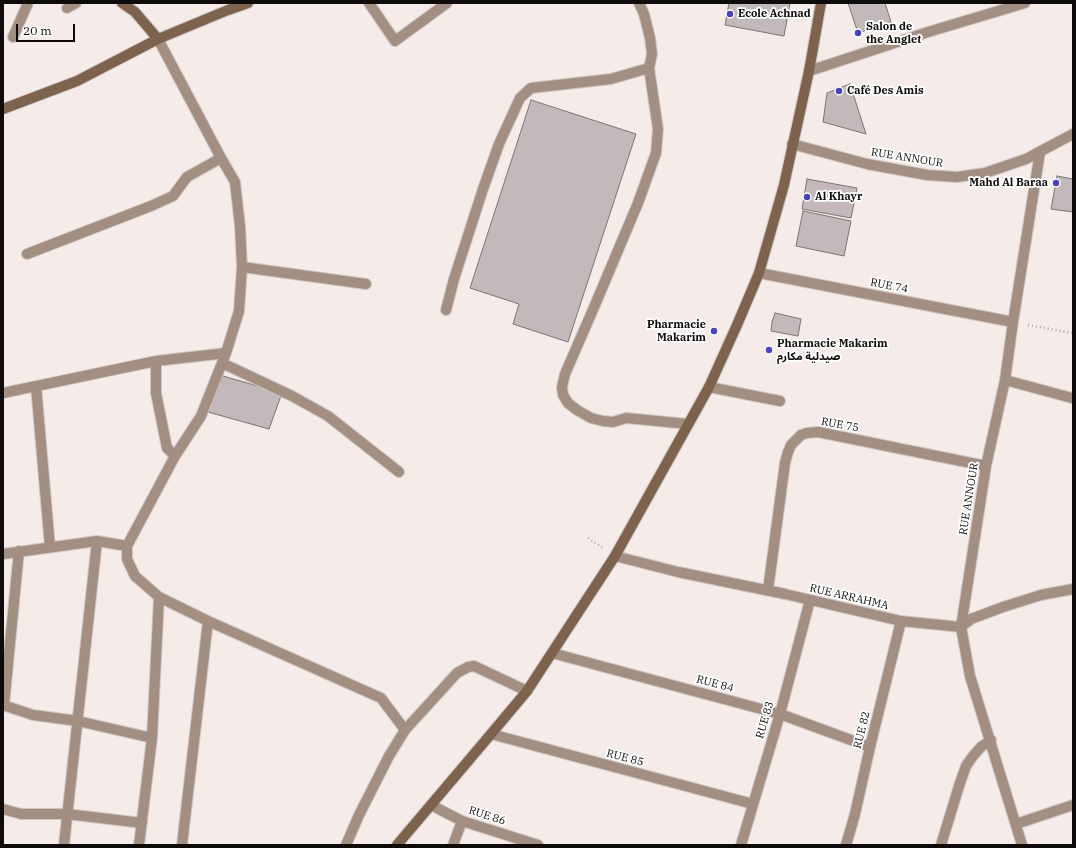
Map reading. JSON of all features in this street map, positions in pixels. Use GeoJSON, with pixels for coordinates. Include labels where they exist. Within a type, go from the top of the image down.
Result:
{"type":"FeatureCollection","features":[{"type":"Feature","properties":{"kind":"street"},"geometry":{"type":"LineString","coordinates":[[13,36],[28,3]]}},
{"type":"Feature","properties":{"kind":"street"},"geometry":{"type":"LineString","coordinates":[[67,8],[76,3]]}},
{"type":"Feature","properties":{"kind":"street"},"geometry":{"type":"LineString","coordinates":[[122,3],[135,12],[158,39],[235,182],[240,226],[242,267],[239,311],[226,353],[201,416],[175,456],[127,546],[127,559],[135,576],[159,597],[208,621],[381,698],[405,730]]}},
{"type":"Feature","properties":{"kind":"street"},"geometry":{"type":"LineString","coordinates":[[3,109],[77,81],[158,39],[227,6],[248,3]]}},
{"type":"Feature","properties":{"kind":"street"},"geometry":{"type":"LineString","coordinates":[[369,3],[395,41],[447,3]]}},
{"type":"Feature","properties":{"kind":"street"},"geometry":{"type":"LineString","coordinates":[[639,3],[644,14],[652,54],[649,68],[658,129],[656,153],[635,211],[565,374],[562,387],[563,395],[568,403],[591,418],[613,422],[626,418],[688,424]]}},
{"type":"Feature","properties":{"kind":"street"},"geometry":{"type":"LineString","coordinates":[[397,845],[527,691],[615,556],[709,387],[759,273],[784,185],[809,71],[821,3]]}},
{"type":"Feature","properties":{"kind":"street"},"geometry":{"type":"LineString","coordinates":[[809,71],[928,32],[1025,3]]}},
{"type":"Feature","properties":{"kind":"street"},"geometry":{"type":"LineString","coordinates":[[446,310],[454,279],[483,189],[499,144],[520,98],[530,88],[611,79],[649,68]]}},
{"type":"Feature","properties":{"kind":"street","name":"RUE ANNOUR"},"geometry":{"type":"LineString","coordinates":[[792,144],[867,164],[927,175],[957,176],[985,173],[1026,159],[1073,134]]}},
{"type":"Feature","properties":{"kind":"street","name":"RUE ANNOUR"},"geometry":{"type":"LineString","coordinates":[[1022,845],[970,676],[961,627],[986,466],[1005,380],[1040,152]]}},
{"type":"Feature","properties":{"kind":"street"},"geometry":{"type":"LineString","coordinates":[[27,254],[173,196],[187,177],[221,158]]}},
{"type":"Feature","properties":{"kind":"street"},"geometry":{"type":"LineString","coordinates":[[242,267],[366,284]]}},
{"type":"Feature","properties":{"kind":"street","name":"RUE 74"},"geometry":{"type":"LineString","coordinates":[[759,273],[1013,322]]}},
{"type":"Feature","properties":{"kind":"street"},"geometry":{"type":"LineString","coordinates":[[3,393],[156,361],[226,353]]}},
{"type":"Feature","properties":{"kind":"street"},"geometry":{"type":"LineString","coordinates":[[156,361],[156,393],[167,448],[175,456]]}},
{"type":"Feature","properties":{"kind":"street"},"geometry":{"type":"LineString","coordinates":[[222,363],[292,396],[328,416],[399,472]]}},
{"type":"Feature","properties":{"kind":"street"},"geometry":{"type":"LineString","coordinates":[[1005,380],[1072,398]]}},
{"type":"Feature","properties":{"kind":"street"},"geometry":{"type":"LineString","coordinates":[[36,386],[50,547]]}},
{"type":"Feature","properties":{"kind":"street"},"geometry":{"type":"LineString","coordinates":[[709,387],[780,400]]}},
{"type":"Feature","properties":{"kind":"street","name":"RUE 75"},"geometry":{"type":"LineString","coordinates":[[768,590],[785,463],[791,445],[801,435],[818,432],[986,466]]}},
{"type":"Feature","properties":{"kind":"street"},"geometry":{"type":"LineString","coordinates":[[3,554],[97,541],[127,546]]}},
{"type":"Feature","properties":{"kind":"street"},"geometry":{"type":"LineString","coordinates":[[64,845],[97,541]]}},
{"type":"Feature","properties":{"kind":"street"},"geometry":{"type":"LineString","coordinates":[[19,552],[4,705],[33,715],[78,722],[152,738]]}},
{"type":"Feature","properties":{"kind":"street","name":"RUE ARRAHMA"},"geometry":{"type":"LineString","coordinates":[[615,556],[678,572],[768,590],[901,621],[961,627]]}},
{"type":"Feature","properties":{"kind":"street"},"geometry":{"type":"LineString","coordinates":[[961,627],[971,619],[1003,607],[1041,595],[1073,589]]}},
{"type":"Feature","properties":{"kind":"street"},"geometry":{"type":"LineString","coordinates":[[139,845],[152,738],[159,597]]}},
{"type":"Feature","properties":{"kind":"street","name":"RUE 83"},"geometry":{"type":"LineString","coordinates":[[741,845],[780,714],[810,600]]}},
{"type":"Feature","properties":{"kind":"street"},"geometry":{"type":"LineString","coordinates":[[182,845],[208,621]]}},
{"type":"Feature","properties":{"kind":"street","name":"RUE 82"},"geometry":{"type":"LineString","coordinates":[[846,845],[855,814],[901,621]]}},
{"type":"Feature","properties":{"kind":"street","name":"RUE 84"},"geometry":{"type":"LineString","coordinates":[[552,653],[780,714],[870,747]]}},
{"type":"Feature","properties":{"kind":"street"},"geometry":{"type":"LineString","coordinates":[[346,845],[372,788],[405,730],[457,673],[468,667],[474,666],[527,691]]}},
{"type":"Feature","properties":{"kind":"street","name":"RUE 85"},"geometry":{"type":"LineString","coordinates":[[491,734],[754,804]]}},
{"type":"Feature","properties":{"kind":"street"},"geometry":{"type":"LineString","coordinates":[[941,845],[966,766],[981,747],[990,740]]}},
{"type":"Feature","properties":{"kind":"street","name":"RUE 86"},"geometry":{"type":"LineString","coordinates":[[432,805],[462,821],[538,845]]}},
{"type":"Feature","properties":{"kind":"street"},"geometry":{"type":"LineString","coordinates":[[1016,824],[1073,805]]}},
{"type":"Feature","properties":{"kind":"street"},"geometry":{"type":"LineString","coordinates":[[3,809],[21,814],[67,814],[142,823]]}},
{"type":"Feature","properties":{"kind":"street"},"geometry":{"type":"LineString","coordinates":[[453,845],[462,821]]}},
{"type":"Feature","properties":{"kind":"path"},"geometry":{"type":"LineString","coordinates":[[1013,322],[1073,333]]}},
{"type":"Feature","properties":{"kind":"building"},"geometry":{"type":"Polygon","coordinates":[[[729,3],[790,3],[784,36],[725,25],[729,3]]]}},
{"type":"Feature","properties":{"kind":"building"},"geometry":{"type":"Polygon","coordinates":[[[848,3],[885,3],[891,22],[858,33],[848,3]]]}},
{"type":"Feature","properties":{"kind":"building"},"geometry":{"type":"Polygon","coordinates":[[[850,84],[866,134],[823,122],[827,93],[850,84]]]}},
{"type":"Feature","properties":{"kind":"building"},"geometry":{"type":"Polygon","coordinates":[[[531,100],[636,134],[568,342],[513,324],[519,304],[470,288],[531,100]]]}},
{"type":"Feature","properties":{"kind":"building"},"geometry":{"type":"Polygon","coordinates":[[[1057,176],[1073,179],[1073,212],[1051,209],[1057,176]]]}},
{"type":"Feature","properties":{"kind":"building"},"geometry":{"type":"Polygon","coordinates":[[[807,179],[857,188],[851,218],[802,209],[807,179]]]}},
{"type":"Feature","properties":{"kind":"building"},"geometry":{"type":"Polygon","coordinates":[[[803,211],[851,221],[844,256],[796,246],[803,211]]]}},
{"type":"Feature","properties":{"kind":"building"},"geometry":{"type":"Polygon","coordinates":[[[775,313],[801,319],[798,336],[771,331],[775,313]]]}},
{"type":"Feature","properties":{"kind":"building"},"geometry":{"type":"Polygon","coordinates":[[[223,376],[282,393],[269,429],[208,412],[223,376]]]}},
{"type":"Feature","properties":{"kind":"place","name":"Ecole Achnad"},"geometry":{"type":"Point","coordinates":[730,14]}},
{"type":"Feature","properties":{"kind":"place","name":"Salon de the Anglet"},"geometry":{"type":"Point","coordinates":[858,33]}},
{"type":"Feature","properties":{"kind":"place","name":"Café Des Amis"},"geometry":{"type":"Point","coordinates":[839,91]}},
{"type":"Feature","properties":{"kind":"place","name":"Mahd Al Baraa"},"geometry":{"type":"Point","coordinates":[1056,183]}},
{"type":"Feature","properties":{"kind":"place","name":"Al Khayr"},"geometry":{"type":"Point","coordinates":[807,197]}},
{"type":"Feature","properties":{"kind":"place","name":"Pharmacie Makarim"},"geometry":{"type":"Point","coordinates":[714,331]}},
{"type":"Feature","properties":{"kind":"place","name":"Pharmacie Makarim صيدلية مكارم"},"geometry":{"type":"Point","coordinates":[769,350]}}]}
